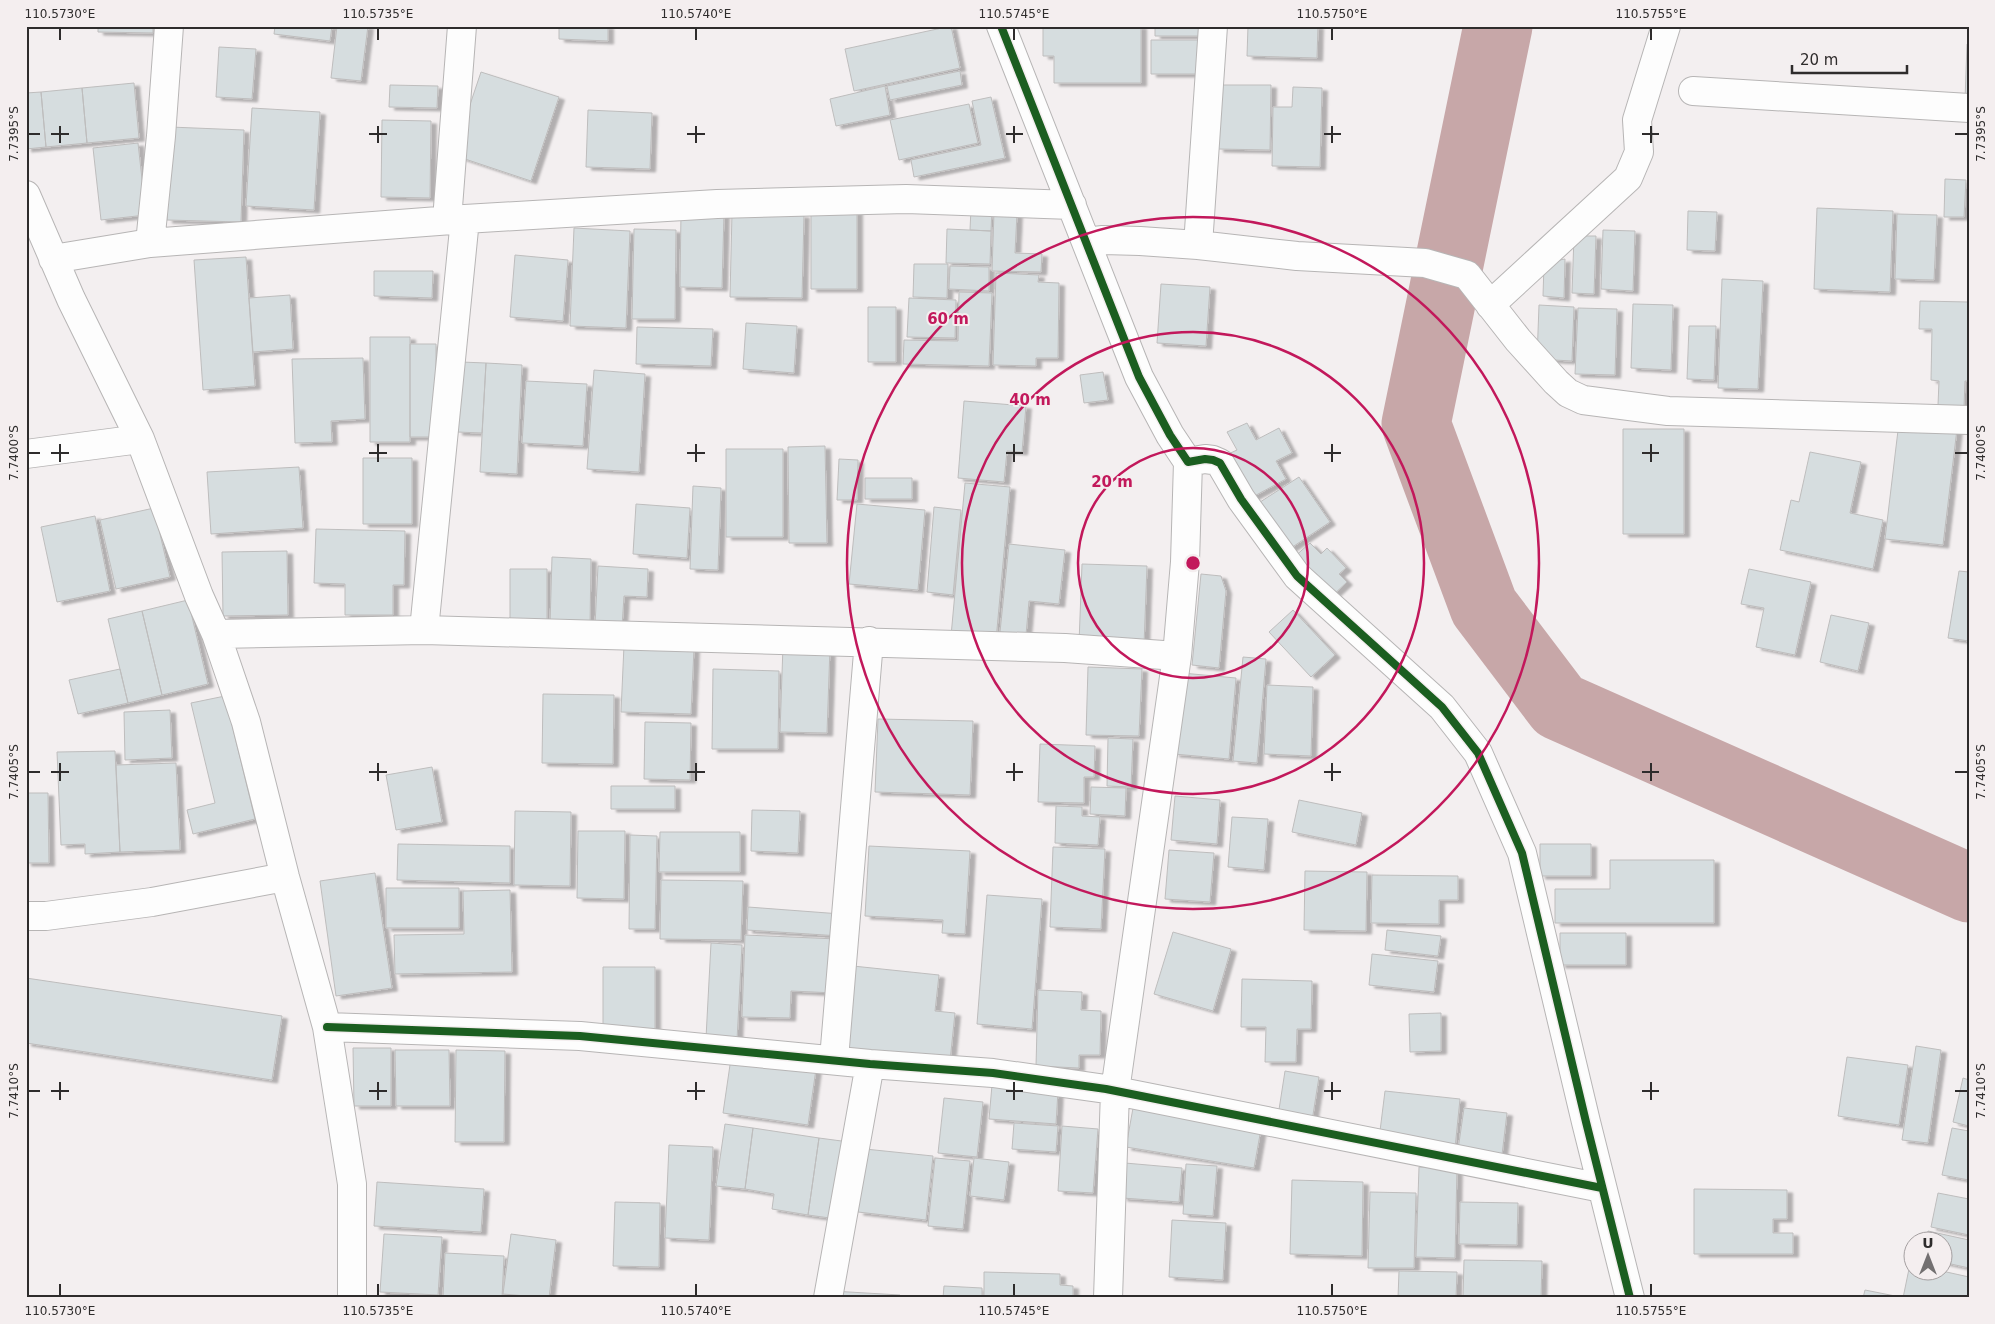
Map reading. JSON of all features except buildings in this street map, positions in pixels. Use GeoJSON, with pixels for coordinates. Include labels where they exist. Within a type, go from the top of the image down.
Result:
{"type":"FeatureCollection","features":[{"type":"Feature","properties":{"kind":"street"},"geometry":{"type":"LineString","coordinates":[[424,630],[456,219],[462,26]]}},
{"type":"Feature","properties":{"kind":"street"},"geometry":{"type":"LineString","coordinates":[[1001,26],[1072,205],[1103,241],[1139,377],[1170,435],[1196,460],[1213,460],[1220,464],[1297,576],[1442,707],[1478,753],[1522,853],[1583,1184],[1630,1298]]}},
{"type":"Feature","properties":{"kind":"street"},"geometry":{"type":"LineString","coordinates":[[1198,245],[1214,26]]}},
{"type":"Feature","properties":{"kind":"street"},"geometry":{"type":"LineString","coordinates":[[1490,305],[1628,178],[1639,152],[1637,120],[1666,26]]}},
{"type":"Feature","properties":{"kind":"street"},"geometry":{"type":"LineString","coordinates":[[150,243],[172,29]]}},
{"type":"Feature","properties":{"kind":"street"},"geometry":{"type":"LineString","coordinates":[[1693,91],[1969,108]]}},
{"type":"Feature","properties":{"kind":"street"},"geometry":{"type":"LineString","coordinates":[[26,195],[53,259],[140,439],[199,596],[216,634],[246,722],[284,877],[326,1027],[352,1184],[352,1298]]}},
{"type":"Feature","properties":{"kind":"street"},"geometry":{"type":"LineString","coordinates":[[53,259],[150,243],[456,219],[716,204],[906,199],[1072,205]]}},
{"type":"Feature","properties":{"kind":"street"},"geometry":{"type":"LineString","coordinates":[[1103,241],[1198,245],[1297,256],[1425,263],[1467,275],[1490,305],[1556,382],[1568,393],[1583,400],[1668,411],[1969,420]]}},
{"type":"Feature","properties":{"kind":"street"},"geometry":{"type":"LineString","coordinates":[[26,454],[140,439]]}},
{"type":"Feature","properties":{"kind":"street"},"geometry":{"type":"LineString","coordinates":[[1108,1298],[1116,1091],[1177,656],[1196,460]]}},
{"type":"Feature","properties":{"kind":"street"},"geometry":{"type":"LineString","coordinates":[[216,634],[424,630],[869,641],[1065,648],[1177,656]]}},
{"type":"Feature","properties":{"kind":"street"},"geometry":{"type":"LineString","coordinates":[[834,1059],[869,641]]}},
{"type":"Feature","properties":{"kind":"street"},"geometry":{"type":"LineString","coordinates":[[26,916],[46,916],[152,902],[284,877]]}},
{"type":"Feature","properties":{"kind":"street"},"geometry":{"type":"LineString","coordinates":[[326,1027],[580,1036],[834,1059],[870,1064],[993,1073],[1116,1091],[1583,1184]]}},
{"type":"Feature","properties":{"kind":"street"},"geometry":{"type":"LineString","coordinates":[[828,1298],[870,1064]]}},
{"type":"Feature","properties":{"kind":"waterway"},"geometry":{"type":"LineString","coordinates":[[1498,26],[1416,424],[1484,607],[1559,706],[1969,888]]}},
{"type":"Feature","properties":{"kind":"cycle path"},"geometry":{"type":"LineString","coordinates":[[1001,26],[1139,377],[1170,435],[1188,462],[1205,459],[1220,463],[1241,499],[1297,576],[1442,707],[1478,753],[1522,853],[1630,1298]]}},
{"type":"Feature","properties":{"kind":"cycle path"},"geometry":{"type":"LineString","coordinates":[[327,1027],[580,1036],[870,1064],[993,1073],[1106,1089],[1602,1188]]}}]}
